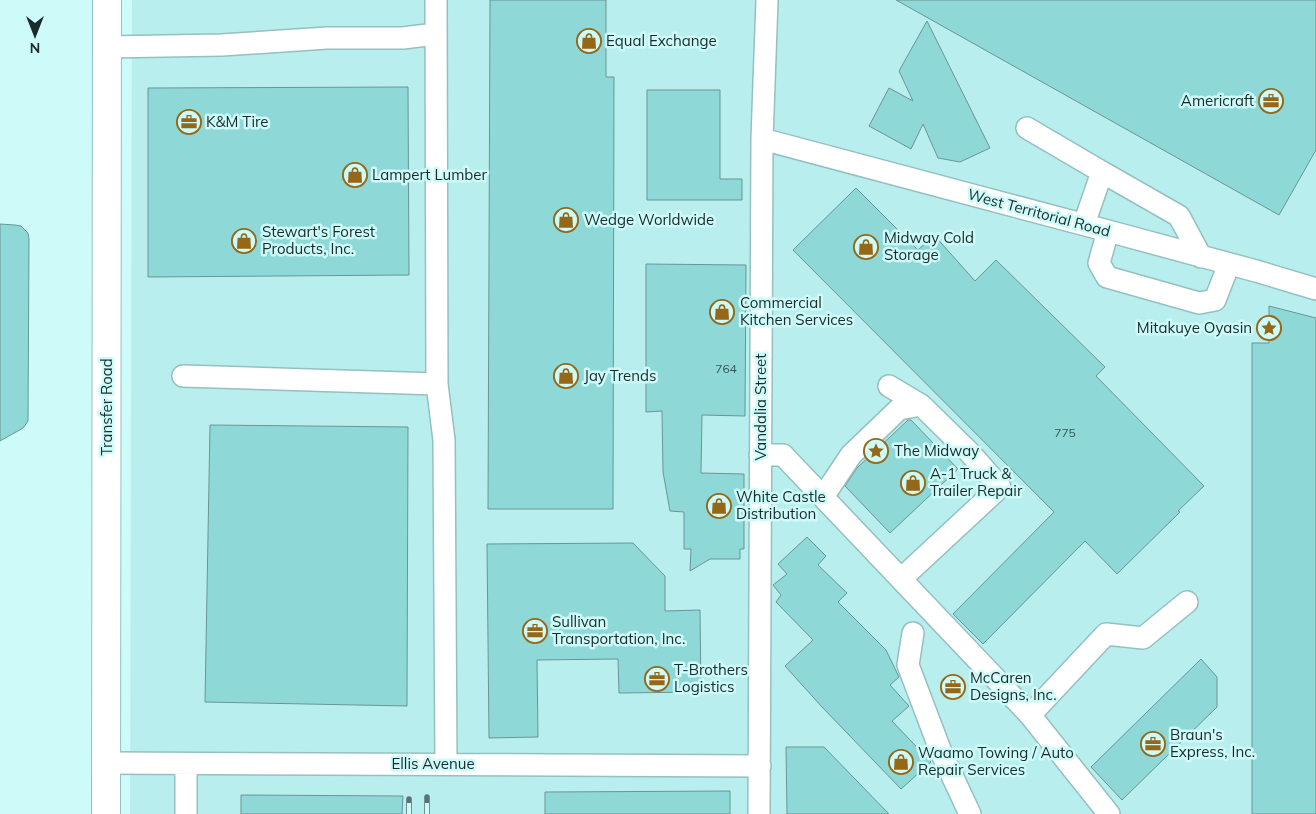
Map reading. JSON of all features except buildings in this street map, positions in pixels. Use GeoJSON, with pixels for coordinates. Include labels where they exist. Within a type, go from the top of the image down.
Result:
{"type":"FeatureCollection","features":[{"type":"Feature","properties":{"kind":"main road","name":"Transfer Road"},"geometry":{"type":"LineString","coordinates":[[106,814],[107,0]]}},
{"type":"Feature","properties":{"kind":"street"},"geometry":{"type":"LineString","coordinates":[[436,0],[437,384],[444,440],[446,764]]}},
{"type":"Feature","properties":{"kind":"street","name":"Vandalia Street"},"geometry":{"type":"LineString","coordinates":[[759,814],[762,139],[767,0]]}},
{"type":"Feature","properties":{"kind":"street"},"geometry":{"type":"LineString","coordinates":[[107,48],[222,45],[327,38],[403,38],[435,34]]}},
{"type":"Feature","properties":{"kind":"street"},"geometry":{"type":"LineString","coordinates":[[1027,128],[1179,216],[1201,256]]}},
{"type":"Feature","properties":{"kind":"street","name":"West Territorial Road"},"geometry":{"type":"LineString","coordinates":[[762,139],[1229,264],[1313,282]]}},
{"type":"Feature","properties":{"kind":"street"},"geometry":{"type":"LineString","coordinates":[[1084,224],[1102,172]]}},
{"type":"Feature","properties":{"kind":"street"},"geometry":{"type":"LineString","coordinates":[[1108,231],[1099,263],[1107,277],[1199,303],[1215,300],[1229,264]]}},
{"type":"Feature","properties":{"kind":"street"},"geometry":{"type":"LineString","coordinates":[[183,376],[437,384]]}},
{"type":"Feature","properties":{"kind":"street"},"geometry":{"type":"LineString","coordinates":[[889,386],[920,405],[970,453],[1000,487],[901,579]]}},
{"type":"Feature","properties":{"kind":"street"},"geometry":{"type":"LineString","coordinates":[[823,497],[851,455],[899,409],[920,405]]}},
{"type":"Feature","properties":{"kind":"street"},"geometry":{"type":"LineString","coordinates":[[760,455],[783,455],[1030,714],[1109,814]]}},
{"type":"Feature","properties":{"kind":"street"},"geometry":{"type":"LineString","coordinates":[[1030,714],[1106,634],[1143,638],[1187,602]]}},
{"type":"Feature","properties":{"kind":"street"},"geometry":{"type":"LineString","coordinates":[[913,633],[908,666],[941,752],[970,814]]}},
{"type":"Feature","properties":{"kind":"street","name":"Ellis Avenue"},"geometry":{"type":"LineString","coordinates":[[106,763],[760,766]]}},
{"type":"Feature","properties":{"kind":"street"},"geometry":{"type":"LineString","coordinates":[[186,764],[186,814]]}},
{"type":"Feature","properties":{"kind":"shaded area"},"geometry":{"type":"Polygon","coordinates":[[[132,0],[1316,0],[1316,814],[130,814],[132,0]]]}},
{"type":"Feature","properties":{"kind":"railway"},"geometry":{"type":"LineString","coordinates":[[427,797],[427,814]]}},
{"type":"Feature","properties":{"kind":"railway"},"geometry":{"type":"LineString","coordinates":[[409,799],[409,814]]}},
{"type":"Feature","properties":{"kind":"place","name":"Equal Exchange"},"geometry":{"type":"Point","coordinates":[589,41]}},
{"type":"Feature","properties":{"kind":"place","name":"Americraft"},"geometry":{"type":"Point","coordinates":[1271,101]}},
{"type":"Feature","properties":{"kind":"place","name":"K&M Tire"},"geometry":{"type":"Point","coordinates":[189,122]}},
{"type":"Feature","properties":{"kind":"place","name":"Lampert Lumber"},"geometry":{"type":"Point","coordinates":[355,175]}},
{"type":"Feature","properties":{"kind":"place","name":"Wedge Worldwide"},"geometry":{"type":"Point","coordinates":[566,220]}},
{"type":"Feature","properties":{"kind":"place","name":"Stewart's Forest Products, Inc."},"geometry":{"type":"Point","coordinates":[244,241]}},
{"type":"Feature","properties":{"kind":"place","name":"Midway Cold Storage"},"geometry":{"type":"Point","coordinates":[866,247]}},
{"type":"Feature","properties":{"kind":"place","name":"Commercial Kitchen Services"},"geometry":{"type":"Point","coordinates":[722,312]}},
{"type":"Feature","properties":{"kind":"place","name":"Mitakuye Oyasin"},"geometry":{"type":"Point","coordinates":[1269,328]}},
{"type":"Feature","properties":{"kind":"place","name":"Jay Trends"},"geometry":{"type":"Point","coordinates":[566,376]}},
{"type":"Feature","properties":{"kind":"place","name":"The Midway"},"geometry":{"type":"Point","coordinates":[876,451]}},
{"type":"Feature","properties":{"kind":"place","name":"A-1 Truck & Trailer Repair"},"geometry":{"type":"Point","coordinates":[913,483]}},
{"type":"Feature","properties":{"kind":"place","name":"White Castle Distribution"},"geometry":{"type":"Point","coordinates":[719,506]}},
{"type":"Feature","properties":{"kind":"place","name":"Sullivan Transportation, Inc."},"geometry":{"type":"Point","coordinates":[535,631]}},
{"type":"Feature","properties":{"kind":"place","name":"T-Brothers Logistics"},"geometry":{"type":"Point","coordinates":[657,679]}},
{"type":"Feature","properties":{"kind":"place","name":"McCaren Designs, Inc."},"geometry":{"type":"Point","coordinates":[953,687]}},
{"type":"Feature","properties":{"kind":"place","name":"Braun's Express, Inc."},"geometry":{"type":"Point","coordinates":[1153,744]}},
{"type":"Feature","properties":{"kind":"place","name":"Waamo Towing / Auto Repair Services"},"geometry":{"type":"Point","coordinates":[901,762]}}]}
